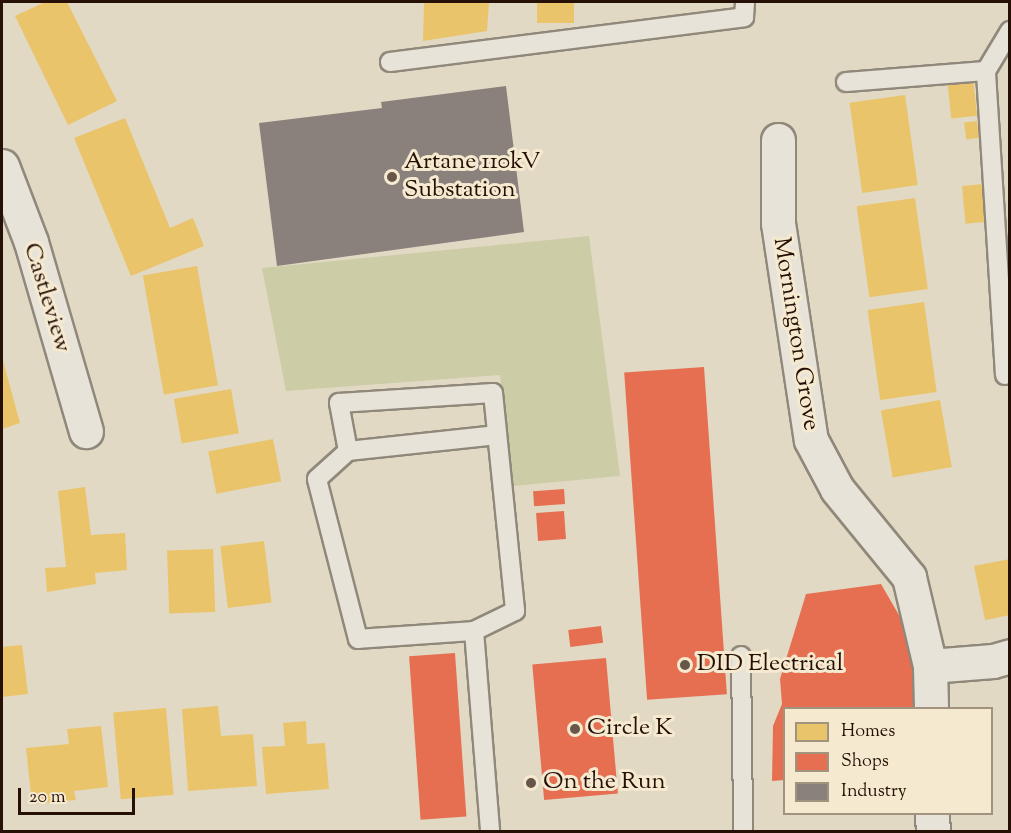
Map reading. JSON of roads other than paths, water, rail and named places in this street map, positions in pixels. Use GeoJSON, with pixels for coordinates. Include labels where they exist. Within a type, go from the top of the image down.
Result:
{"type":"FeatureCollection","features":[{"type":"Feature","properties":{"kind":"street","name":"Mornington Grove"},"geometry":{"type":"LineString","coordinates":[[778,140],[778,223],[811,440],[837,489],[909,577],[930,666],[931,707]]}},
{"type":"Feature","properties":{"kind":"street","name":"Castleview"},"geometry":{"type":"LineString","coordinates":[[2,166],[31,242],[86,431]]}},
{"type":"Feature","properties":{"kind":"street"},"geometry":{"type":"LineString","coordinates":[[930,666],[993,662],[1010,656]]}},
{"type":"Feature","properties":{"kind":"street"},"geometry":{"type":"LineString","coordinates":[[932,815],[933,831]]}},
{"type":"Feature","properties":{"kind":"lane"},"geometry":{"type":"LineString","coordinates":[[390,62],[744,17],[745,2]]}},
{"type":"Feature","properties":{"kind":"lane"},"geometry":{"type":"LineString","coordinates":[[1005,375],[986,71],[1010,32]]}},
{"type":"Feature","properties":{"kind":"lane"},"geometry":{"type":"LineString","coordinates":[[846,82],[986,71]]}},
{"type":"Feature","properties":{"kind":"lane"},"geometry":{"type":"LineString","coordinates":[[348,451],[339,403],[493,393],[515,611],[474,632],[358,639],[316,480],[348,451],[497,435]]}},
{"type":"Feature","properties":{"kind":"lane"},"geometry":{"type":"LineString","coordinates":[[474,632],[490,831]]}},
{"type":"Feature","properties":{"kind":"lane"},"geometry":{"type":"LineString","coordinates":[[741,656],[743,831]]}},
{"type":"Feature","properties":{"kind":"place","name":"Artane 110kV Substation"},"geometry":{"type":"Point","coordinates":[392,177]}},
{"type":"Feature","properties":{"kind":"place","name":"DID Electrical"},"geometry":{"type":"Point","coordinates":[685,665]}},
{"type":"Feature","properties":{"kind":"place","name":"Circle K"},"geometry":{"type":"Point","coordinates":[575,729]}},
{"type":"Feature","properties":{"kind":"place","name":"On the Run"},"geometry":{"type":"Point","coordinates":[531,783]}}]}
